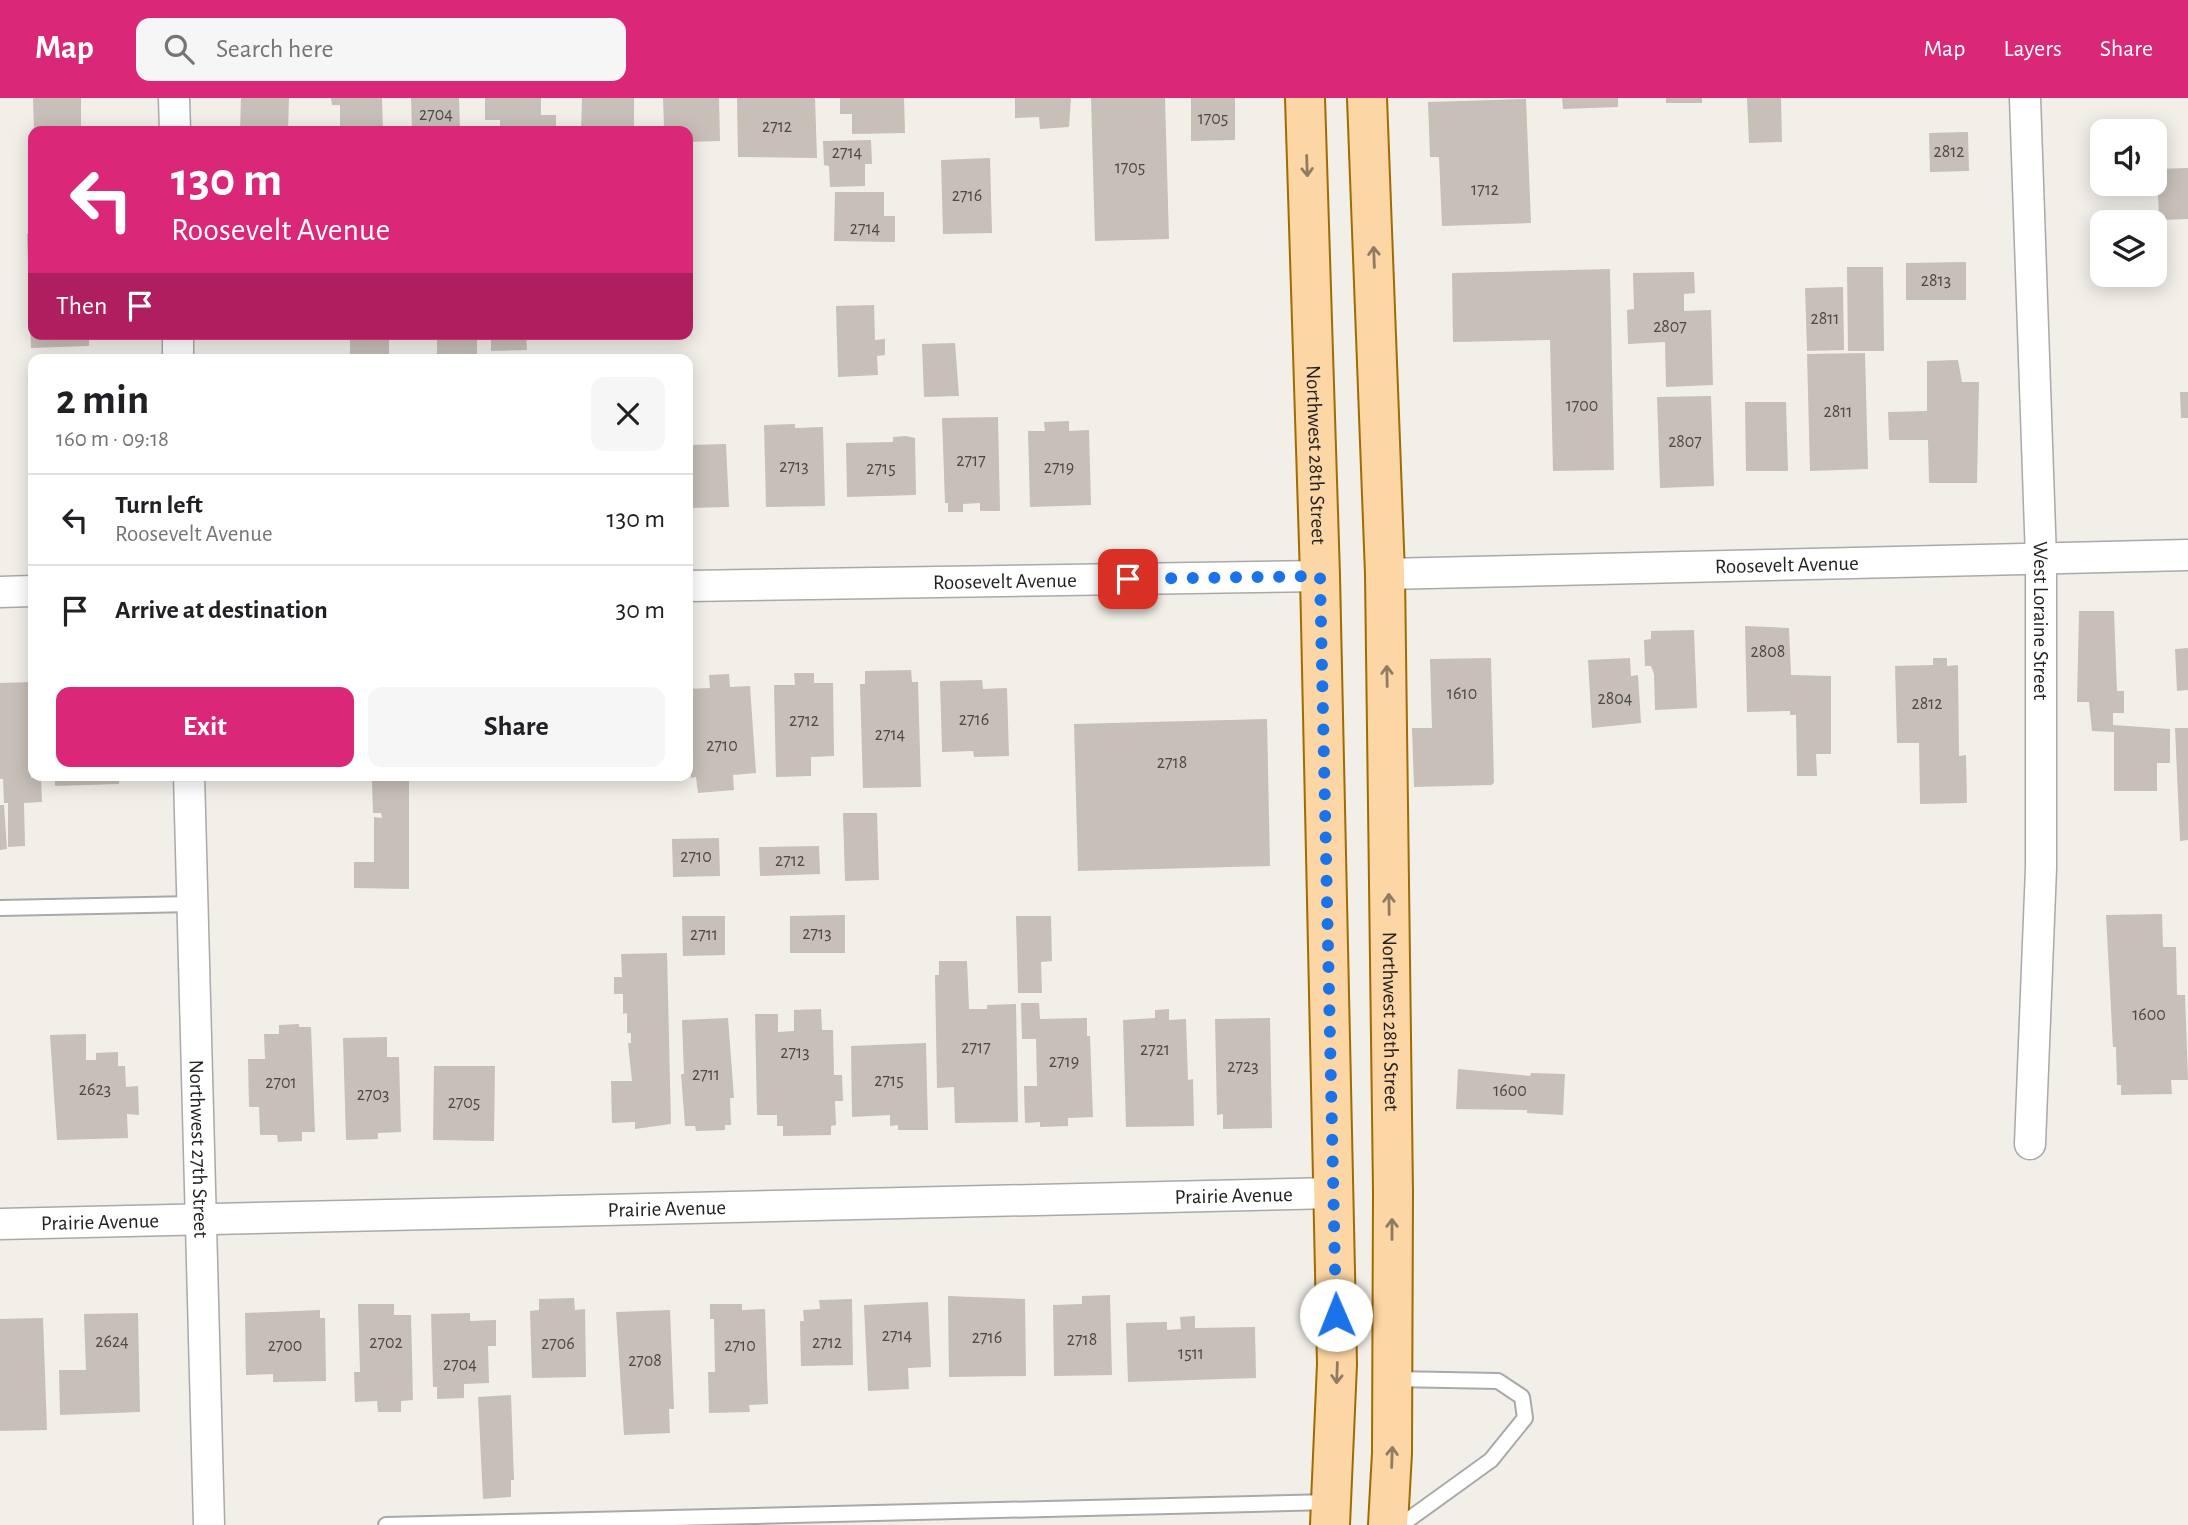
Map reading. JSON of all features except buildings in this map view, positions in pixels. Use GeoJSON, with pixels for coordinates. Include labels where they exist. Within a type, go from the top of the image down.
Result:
{"type":"FeatureCollection","features":[{"type":"Feature","properties":{"kind":"main road","name":"Northwest 28th Street"},"geometry":{"type":"LineString","coordinates":[[1305,98],[1320,576],[1338,1364],[1331,1514]]}},
{"type":"Feature","properties":{"kind":"main road","name":"Northwest 28th Street"},"geometry":{"type":"LineString","coordinates":[[1367,98],[1385,574],[1392,1379],[1388,1525]]}},
{"type":"Feature","properties":{"kind":"street"},"geometry":{"type":"LineString","coordinates":[[174,98],[175,126]]}},
{"type":"Feature","properties":{"kind":"street","name":"West Loraine Street"},"geometry":{"type":"LineString","coordinates":[[2025,98],[2041,559],[2042,868],[2030,1144]]}},
{"type":"Feature","properties":{"kind":"street","name":"Roosevelt Avenue"},"geometry":{"type":"LineString","coordinates":[[1385,574],[2188,555]]}},
{"type":"Feature","properties":{"kind":"street","name":"Roosevelt Avenue"},"geometry":{"type":"LineString","coordinates":[[693,586],[1320,576]]}},
{"type":"Feature","properties":{"kind":"street"},"geometry":{"type":"LineString","coordinates":[[0,592],[28,591]]}},
{"type":"Feature","properties":{"kind":"street","name":"Northwest 27th Street"},"geometry":{"type":"LineString","coordinates":[[189,781],[209,1525]]}},
{"type":"Feature","properties":{"kind":"street","name":"Prairie Avenue"},"geometry":{"type":"LineString","coordinates":[[0,1224],[1334,1193]]}},
{"type":"Feature","properties":{"kind":"lane"},"geometry":{"type":"LineString","coordinates":[[0,908],[193,904]]}},
{"type":"Feature","properties":{"kind":"lane"},"geometry":{"type":"LineString","coordinates":[[1392,1379],[1498,1381],[1522,1397],[1525,1418],[1491,1460],[1401,1525]]}},
{"type":"Feature","properties":{"kind":"lane"},"geometry":{"type":"LineString","coordinates":[[386,1525],[1331,1514]]}},
{"type":"Feature","properties":{"kind":"route"},"geometry":{"type":"LineString","coordinates":[[1128,579],[1320,576],[1336,1315]]}}]}
